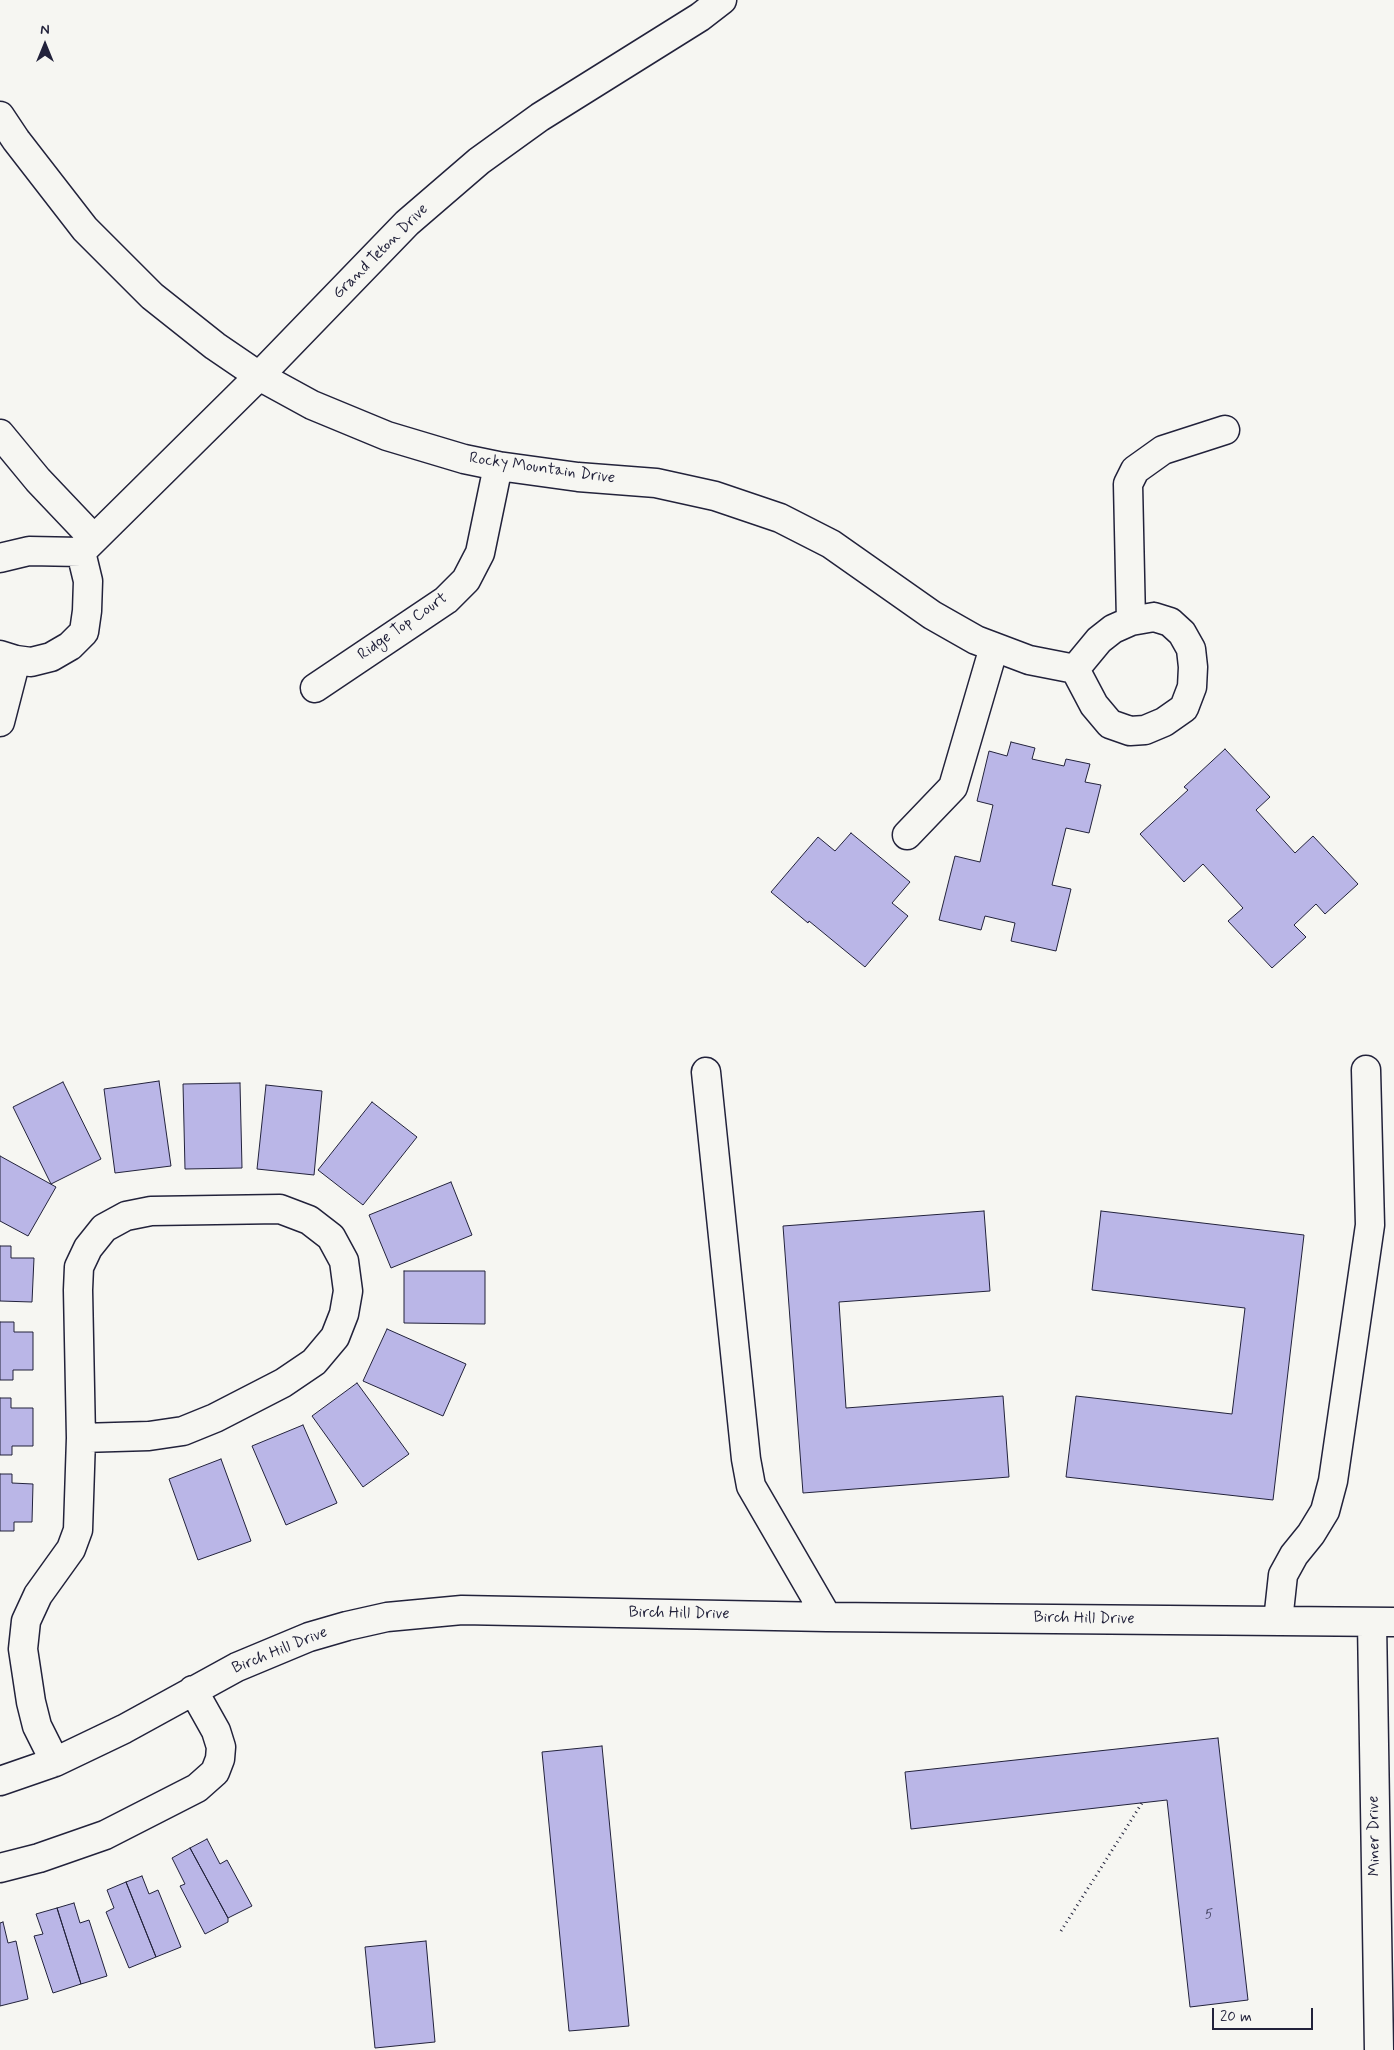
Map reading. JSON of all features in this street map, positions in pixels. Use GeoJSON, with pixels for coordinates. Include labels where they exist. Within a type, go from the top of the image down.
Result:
{"type":"FeatureCollection","features":[{"type":"Feature","properties":{"kind":"street","name":"Grand Teton Drive"},"geometry":{"type":"LineString","coordinates":[[87,546],[259,376],[407,223],[479,161],[540,116],[700,16],[722,0]]}},
{"type":"Feature","properties":{"kind":"street","name":"Rocky Mountain Drive"},"geometry":{"type":"LineString","coordinates":[[0,116],[16,140],[85,229],[152,296],[215,346],[259,376],[312,405],[387,436],[464,459],[498,466],[578,477],[656,484],[715,496],[780,518],[831,544],[932,616],[976,640],[1029,660],[1075,669]]}},
{"type":"Feature","properties":{"kind":"street"},"geometry":{"type":"LineString","coordinates":[[1131,621],[1128,484],[1135,470],[1163,450],[1225,430]]}},
{"type":"Feature","properties":{"kind":"street"},"geometry":{"type":"LineString","coordinates":[[0,434],[38,480],[87,546],[88,581],[84,632],[70,646],[51,657],[31,662],[8,657],[0,722]]}},
{"type":"Feature","properties":{"kind":"street","name":"Ridge Top Court"},"geometry":{"type":"LineString","coordinates":[[315,688],[446,600],[466,580],[480,553],[498,466]]}},
{"type":"Feature","properties":{"kind":"street"},"geometry":{"type":"LineString","coordinates":[[0,558],[29,551],[87,546]]}},
{"type":"Feature","properties":{"kind":"street"},"geometry":{"type":"LineString","coordinates":[[1154,617],[1170,622],[1182,633],[1191,649],[1193,667],[1192,687],[1184,708],[1164,722],[1144,730],[1130,731],[1110,724],[1094,705],[1075,669],[1099,640],[1113,629],[1131,621],[1154,617]]}},
{"type":"Feature","properties":{"kind":"street"},"geometry":{"type":"LineString","coordinates":[[907,835],[953,787],[994,647]]}},
{"type":"Feature","properties":{"kind":"street"},"geometry":{"type":"LineString","coordinates":[[1278,1621],[1283,1575],[1294,1555],[1311,1534],[1325,1511],[1333,1481],[1370,1224],[1366,1070]]}},
{"type":"Feature","properties":{"kind":"street"},"geometry":{"type":"LineString","coordinates":[[706,1072],[746,1459],[751,1486],[827,1617]]}},
{"type":"Feature","properties":{"kind":"street"},"geometry":{"type":"LineString","coordinates":[[55,1762],[37,1726],[30,1702],[23,1649],[26,1621],[38,1595],[71,1549],[78,1530],[82,1438],[78,1290],[79,1267],[88,1248],[104,1228],[126,1216],[151,1210],[280,1209],[309,1220],[331,1238],[344,1260],[348,1291],[344,1314],[336,1338],[314,1362],[283,1383],[215,1418],[183,1431],[149,1436],[82,1438]]}},
{"type":"Feature","properties":{"kind":"street","name":"Birch Hill Drive"},"geometry":{"type":"LineString","coordinates":[[0,1781],[55,1762],[124,1729],[237,1667],[309,1637],[387,1617],[462,1610],[827,1617],[1383,1622]]}},
{"type":"Feature","properties":{"kind":"street","name":"Miner Drive"},"geometry":{"type":"LineString","coordinates":[[1379,2050],[1383,1622]]}},
{"type":"Feature","properties":{"kind":"street"},"geometry":{"type":"LineString","coordinates":[[0,1868],[39,1858],[105,1835],[197,1788],[215,1772],[220,1760],[221,1746],[216,1731],[193,1690]]}},
{"type":"Feature","properties":{"kind":"path"},"geometry":{"type":"LineString","coordinates":[[1061,1931],[1142,1803]]}},
{"type":"Feature","properties":{"kind":"building"},"geometry":{"type":"Polygon","coordinates":[[[1011,742],[1035,748],[1032,759],[1064,766],[1066,759],[1090,764],[1085,782],[1101,785],[1089,833],[1066,828],[1052,885],[1071,889],[1056,951],[1011,941],[1015,923],[985,916],[981,930],[939,920],[955,856],[980,862],[993,805],[977,801],[989,751],[1007,756],[1011,742]]]}},
{"type":"Feature","properties":{"kind":"building"},"geometry":{"type":"Polygon","coordinates":[[[1225,749],[1270,797],[1256,810],[1295,853],[1313,836],[1358,884],[1325,914],[1316,904],[1294,925],[1306,937],[1272,968],[1228,921],[1243,908],[1203,864],[1184,882],[1140,834],[1188,790],[1184,787],[1225,749]]]}},
{"type":"Feature","properties":{"kind":"building"},"geometry":{"type":"Polygon","coordinates":[[[851,833],[910,882],[892,903],[908,916],[865,967],[771,892],[818,837],[835,851],[851,833]]]}},
{"type":"Feature","properties":{"kind":"building"},"geometry":{"type":"Polygon","coordinates":[[[159,1081],[171,1166],[115,1173],[104,1089],[159,1081]]]}},
{"type":"Feature","properties":{"kind":"building"},"geometry":{"type":"Polygon","coordinates":[[[63,1082],[101,1159],[51,1184],[13,1107],[63,1082]]]}},
{"type":"Feature","properties":{"kind":"building"},"geometry":{"type":"Polygon","coordinates":[[[240,1083],[242,1168],[185,1169],[183,1084],[240,1083]]]}},
{"type":"Feature","properties":{"kind":"building"},"geometry":{"type":"Polygon","coordinates":[[[266,1085],[322,1091],[314,1175],[257,1169],[266,1085]]]}},
{"type":"Feature","properties":{"kind":"building"},"geometry":{"type":"Polygon","coordinates":[[[372,1102],[417,1137],[363,1205],[318,1170],[372,1102]]]}},
{"type":"Feature","properties":{"kind":"building"},"geometry":{"type":"Polygon","coordinates":[[[0,1156],[56,1187],[28,1236],[0,1221],[0,1156]]]}},
{"type":"Feature","properties":{"kind":"building"},"geometry":{"type":"Polygon","coordinates":[[[451,1182],[472,1235],[391,1268],[369,1215],[451,1182]]]}},
{"type":"Feature","properties":{"kind":"building"},"geometry":{"type":"Polygon","coordinates":[[[984,1211],[990,1291],[839,1302],[846,1408],[1003,1396],[1009,1477],[803,1493],[783,1226],[984,1211]]]}},
{"type":"Feature","properties":{"kind":"building"},"geometry":{"type":"Polygon","coordinates":[[[1101,1211],[1304,1235],[1273,1500],[1066,1477],[1076,1396],[1232,1414],[1245,1308],[1092,1290],[1101,1211]]]}},
{"type":"Feature","properties":{"kind":"building"},"geometry":{"type":"Polygon","coordinates":[[[0,1246],[11,1246],[11,1258],[34,1258],[32,1302],[0,1301],[0,1246]]]}},
{"type":"Feature","properties":{"kind":"building"},"geometry":{"type":"Polygon","coordinates":[[[404,1271],[485,1271],[485,1324],[404,1323],[404,1271]]]}},
{"type":"Feature","properties":{"kind":"building"},"geometry":{"type":"Polygon","coordinates":[[[0,1322],[14,1322],[14,1332],[33,1332],[33,1370],[13,1370],[13,1380],[0,1380],[0,1322]]]}},
{"type":"Feature","properties":{"kind":"building"},"geometry":{"type":"Polygon","coordinates":[[[387,1329],[466,1364],[443,1416],[363,1381],[387,1329]]]}},
{"type":"Feature","properties":{"kind":"building"},"geometry":{"type":"Polygon","coordinates":[[[357,1383],[409,1454],[363,1487],[312,1416],[357,1383]]]}},
{"type":"Feature","properties":{"kind":"building"},"geometry":{"type":"Polygon","coordinates":[[[0,1398],[11,1398],[11,1408],[33,1408],[33,1446],[12,1446],[12,1455],[0,1455],[0,1398]]]}},
{"type":"Feature","properties":{"kind":"building"},"geometry":{"type":"Polygon","coordinates":[[[303,1425],[337,1503],[286,1525],[252,1446],[303,1425]]]}},
{"type":"Feature","properties":{"kind":"building"},"geometry":{"type":"Polygon","coordinates":[[[221,1459],[251,1541],[198,1560],[169,1479],[221,1459]]]}},
{"type":"Feature","properties":{"kind":"building"},"geometry":{"type":"Polygon","coordinates":[[[0,1474],[12,1474],[12,1483],[33,1484],[32,1522],[14,1522],[14,1531],[0,1531],[0,1474]]]}},
{"type":"Feature","properties":{"kind":"building"},"geometry":{"type":"Polygon","coordinates":[[[1218,1738],[1248,2000],[1190,2007],[1167,1800],[911,1829],[905,1772],[1218,1738]]]}},
{"type":"Feature","properties":{"kind":"building"},"geometry":{"type":"Polygon","coordinates":[[[602,1746],[629,2026],[569,2031],[542,1752],[602,1746]]]}},
{"type":"Feature","properties":{"kind":"building"},"geometry":{"type":"Polygon","coordinates":[[[207,1839],[220,1864],[227,1860],[252,1906],[228,1918],[190,1848],[207,1839]]]}},
{"type":"Feature","properties":{"kind":"building"},"geometry":{"type":"Polygon","coordinates":[[[190,1848],[228,1918],[228,1922],[205,1934],[180,1886],[185,1884],[172,1858],[190,1848]]]}},
{"type":"Feature","properties":{"kind":"building"},"geometry":{"type":"Polygon","coordinates":[[[142,1876],[149,1894],[158,1890],[181,1947],[156,1957],[126,1882],[142,1876]]]}},
{"type":"Feature","properties":{"kind":"building"},"geometry":{"type":"Polygon","coordinates":[[[126,1882],[156,1957],[129,1968],[106,1912],[114,1908],[107,1890],[126,1882]]]}},
{"type":"Feature","properties":{"kind":"building"},"geometry":{"type":"Polygon","coordinates":[[[74,1903],[80,1923],[89,1920],[107,1976],[81,1984],[57,1908],[74,1903]]]}},
{"type":"Feature","properties":{"kind":"building"},"geometry":{"type":"Polygon","coordinates":[[[57,1908],[81,1984],[53,1993],[34,1936],[43,1934],[36,1914],[57,1908]]]}},
{"type":"Feature","properties":{"kind":"building"},"geometry":{"type":"Polygon","coordinates":[[[3,1922],[8,1943],[16,1941],[28,1999],[0,2006],[0,1923],[3,1922]]]}},
{"type":"Feature","properties":{"kind":"building"},"geometry":{"type":"Polygon","coordinates":[[[426,1941],[435,2042],[375,2048],[365,1947],[426,1941]]]}}]}
